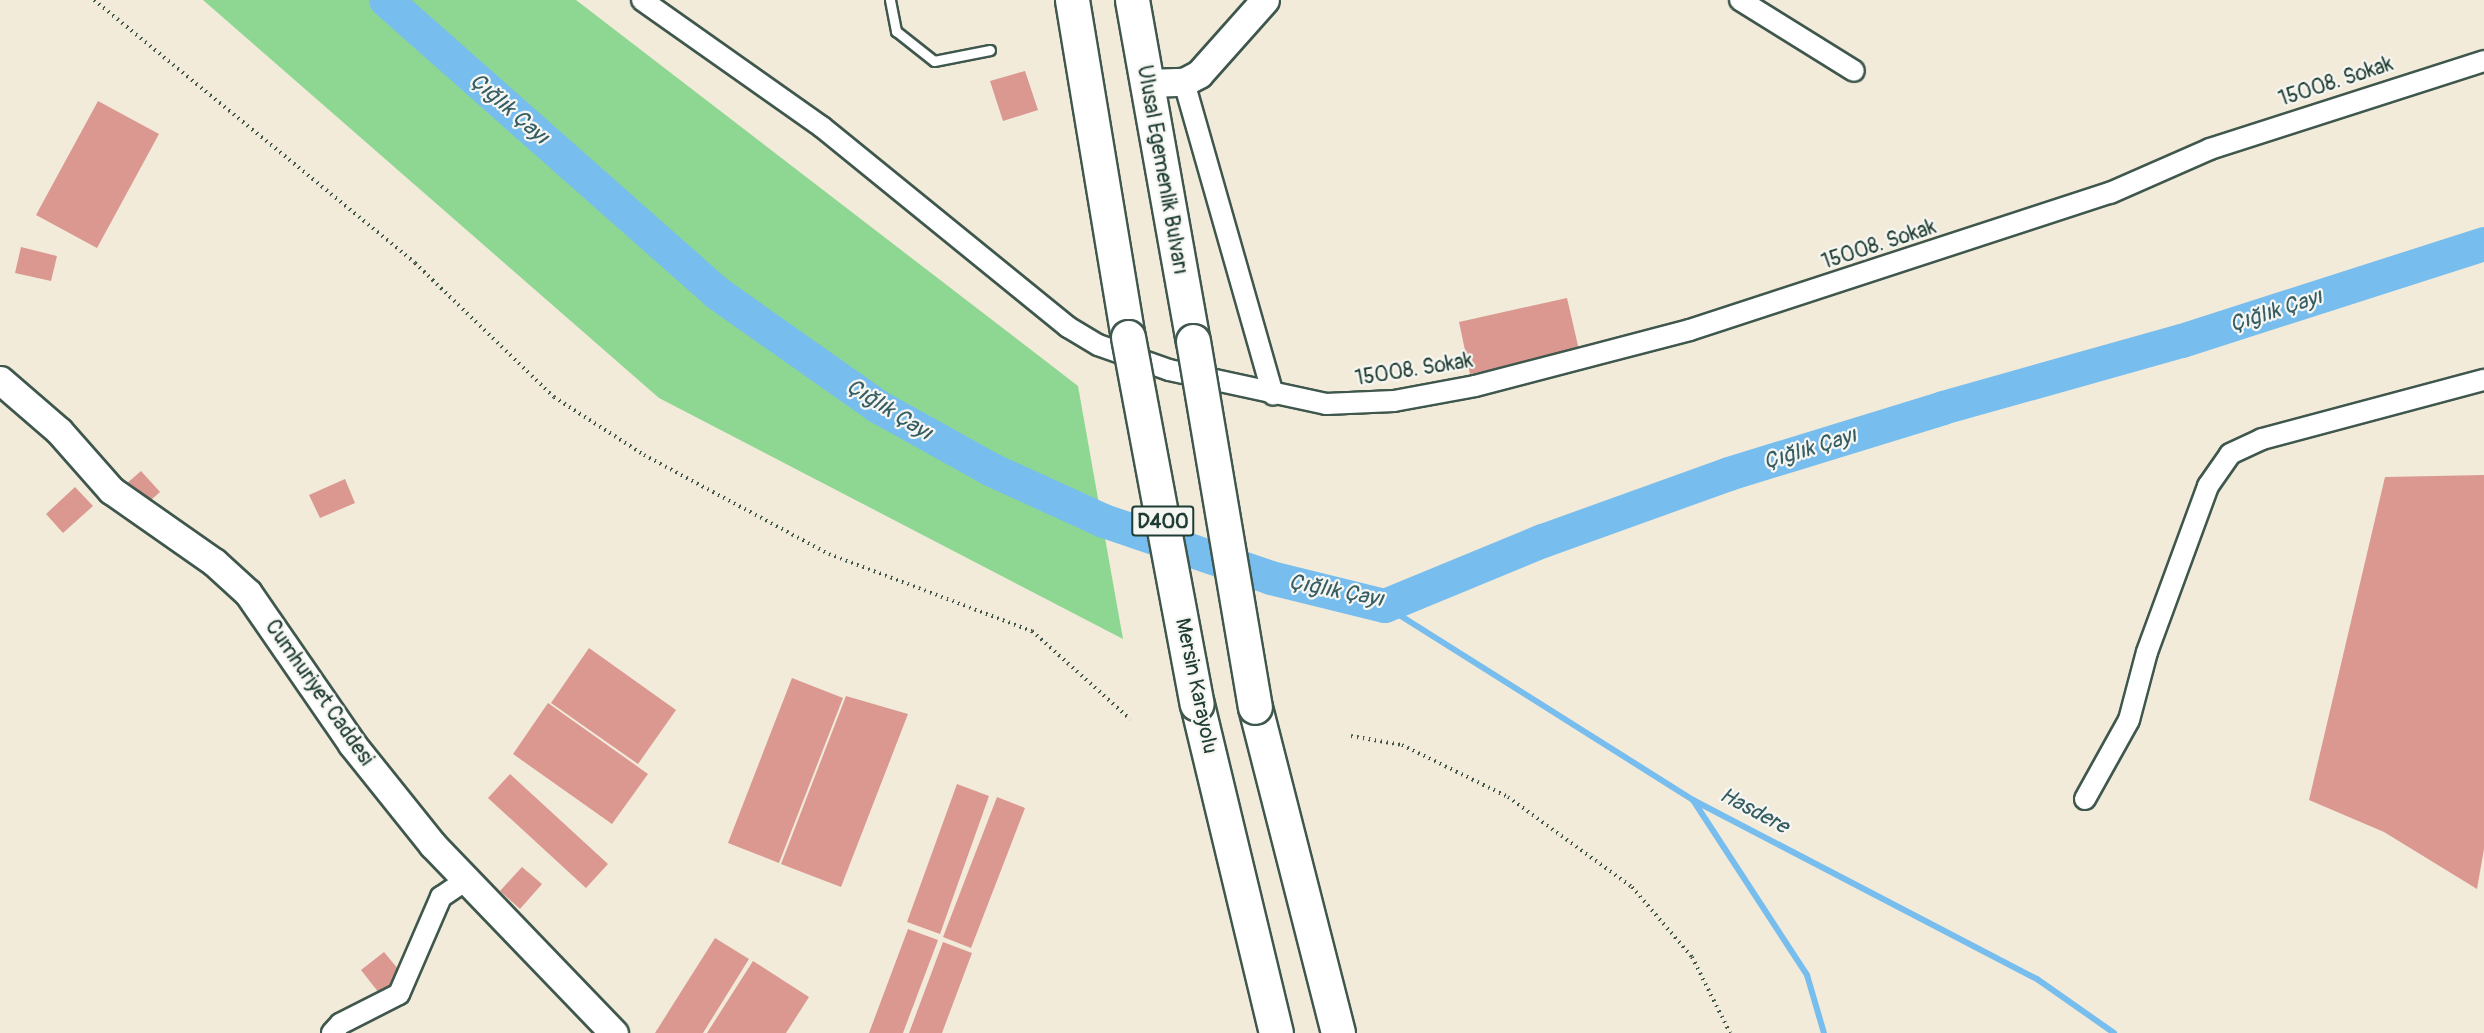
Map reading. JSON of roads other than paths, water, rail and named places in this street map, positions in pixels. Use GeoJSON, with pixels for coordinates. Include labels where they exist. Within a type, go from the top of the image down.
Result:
{"type":"FeatureCollection","features":[{"type":"Feature","properties":{"kind":"highway","name":"Mersin Karayolu"},"geometry":{"type":"LineString","coordinates":[[1072,0],[1128,337],[1197,704],[1276,1033]]}},
{"type":"Feature","properties":{"kind":"highway","name":"Ulusal Egemenlik Bulvarı"},"geometry":{"type":"LineString","coordinates":[[1132,0],[1256,707],[1338,1033]]}},
{"type":"Feature","properties":{"kind":"street","name":"15008. Sokak"},"geometry":{"type":"LineString","coordinates":[[642,0],[822,127],[1068,327],[1128,357],[1273,395],[1326,404],[1394,401],[1475,386],[1690,330],[2110,193],[2210,149],[2484,61]]}},
{"type":"Feature","properties":{"kind":"street"},"geometry":{"type":"LineString","coordinates":[[1147,83],[1184,82],[1212,62],[1265,0]]}},
{"type":"Feature","properties":{"kind":"street"},"geometry":{"type":"LineString","coordinates":[[1740,0],[1854,71]]}},
{"type":"Feature","properties":{"kind":"street"},"geometry":{"type":"LineString","coordinates":[[1184,82],[1273,395]]}},
{"type":"Feature","properties":{"kind":"street","name":"Cumhuriyet Caddesi"},"geometry":{"type":"LineString","coordinates":[[0,380],[59,431],[111,490],[214,562],[248,593],[352,744],[466,880],[615,1033]]}},
{"type":"Feature","properties":{"kind":"street"},"geometry":{"type":"LineString","coordinates":[[2085,799],[2129,720],[2147,652],[2208,486],[2230,454],[2262,439],[2484,380]]}},
{"type":"Feature","properties":{"kind":"street"},"geometry":{"type":"LineString","coordinates":[[333,1033],[340,1024],[399,994],[441,897],[466,880]]}},
{"type":"Feature","properties":{"kind":"lane"},"geometry":{"type":"LineString","coordinates":[[890,0],[896,31],[934,61],[990,50]]}},
{"type":"Feature","properties":{"kind":"waterway","name":"Çığlık Çayı"},"geometry":{"type":"LineString","coordinates":[[386,0],[717,293],[877,406],[992,470],[1104,521],[1271,578],[1385,606],[1543,541],[1729,474],[1943,408],[2182,341],[2484,244]]}},
{"type":"Feature","properties":{"kind":"waterway","name":"Hasdere"},"geometry":{"type":"LineString","coordinates":[[1385,606],[1693,800],[2037,979],[2114,1033]]}},
{"type":"Feature","properties":{"kind":"waterway"},"geometry":{"type":"LineString","coordinates":[[1693,800],[1807,975],[1824,1033]]}}]}
